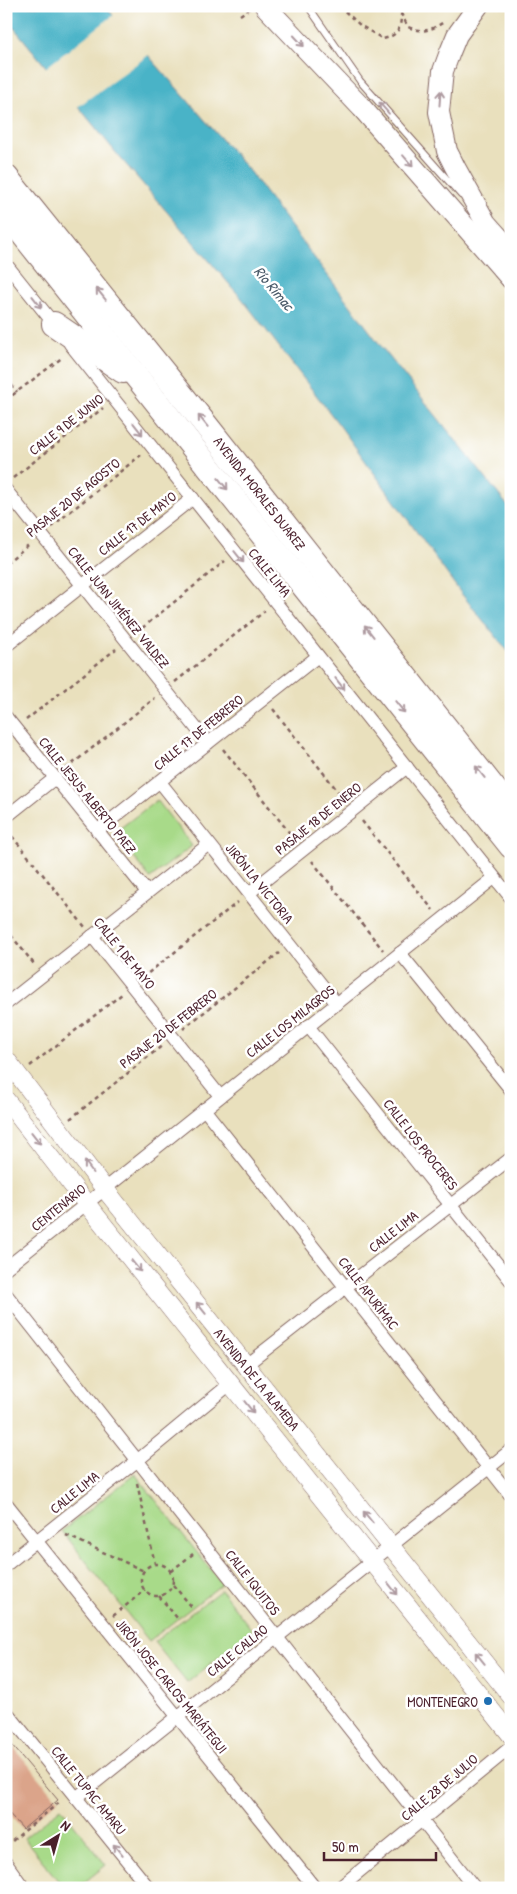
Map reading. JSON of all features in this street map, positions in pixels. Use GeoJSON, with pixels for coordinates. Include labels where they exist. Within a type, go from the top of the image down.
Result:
{"type":"FeatureCollection","features":[{"type":"Feature","properties":{"kind":"highway","name":"AVENIDA MORALES DUAREZ"},"geometry":{"type":"LineString","coordinates":[[6,177],[511,810]]}},
{"type":"Feature","properties":{"kind":"highway","name":"AVENIDA MORALES DUAREZ"},"geometry":{"type":"LineString","coordinates":[[6,214],[511,846]]}},
{"type":"Feature","properties":{"kind":"highway"},"geometry":{"type":"LineString","coordinates":[[54,324],[145,386]]}},
{"type":"Feature","properties":{"kind":"main road"},"geometry":{"type":"LineString","coordinates":[[265,6],[362,108],[511,280]]}},
{"type":"Feature","properties":{"kind":"main road"},"geometry":{"type":"LineString","coordinates":[[478,6],[457,35],[450,52],[444,71],[439,112],[447,151],[486,223],[511,251]]}},
{"type":"Feature","properties":{"kind":"street","name":"CALLE LIMA"},"geometry":{"type":"LineString","coordinates":[[6,264],[511,898]]}},
{"type":"Feature","properties":{"kind":"street","name":"CALLE JUAN JIMÉNEZ VALDEZ"},"geometry":{"type":"LineString","coordinates":[[8,485],[42,534],[208,743]]}},
{"type":"Feature","properties":{"kind":"street","name":"CALLE 17 DE MAYO"},"geometry":{"type":"LineString","coordinates":[[6,646],[193,498]]}},
{"type":"Feature","properties":{"kind":"street","name":"CALLE 17 DE FEBRERO"},"geometry":{"type":"LineString","coordinates":[[97,831],[318,656]]}},
{"type":"Feature","properties":{"kind":"street","name":"CALLE JESUS ALBERTO PAEZ"},"geometry":{"type":"LineString","coordinates":[[6,717],[147,892]]}},
{"type":"Feature","properties":{"kind":"street","name":"PASAJE 18 DE ENERO"},"geometry":{"type":"LineString","coordinates":[[249,893],[407,767]]}},
{"type":"Feature","properties":{"kind":"street"},"geometry":{"type":"LineString","coordinates":[[6,817],[55,778]]}},
{"type":"Feature","properties":{"kind":"street","name":"JIRÓN LA VICTORIA"},"geometry":{"type":"LineString","coordinates":[[160,782],[337,1004]]}},
{"type":"Feature","properties":{"kind":"street"},"geometry":{"type":"LineString","coordinates":[[6,1004],[209,844]]}},
{"type":"Feature","properties":{"kind":"street","name":"CALLE LOS MILAGROS"},"geometry":{"type":"LineString","coordinates":[[104,1188],[494,878]]}},
{"type":"Feature","properties":{"kind":"street","name":"CALLE 1 DE MAYO"},"geometry":{"type":"LineString","coordinates":[[92,936],[220,1096]]}},
{"type":"Feature","properties":{"kind":"street"},"geometry":{"type":"LineString","coordinates":[[400,952],[511,1090]]}},
{"type":"Feature","properties":{"kind":"street","name":"CALLE LOS PROCERES"},"geometry":{"type":"LineString","coordinates":[[308,1026],[511,1281]]}},
{"type":"Feature","properties":{"kind":"street","name":"AVENIDA DE LA ALAMEDA"},"geometry":{"type":"LineString","coordinates":[[6,1059],[104,1188],[511,1696]]}},
{"type":"Feature","properties":{"kind":"street","name":"AVENIDA DE LA ALAMEDA"},"geometry":{"type":"LineString","coordinates":[[6,1100],[511,1736]]}},
{"type":"Feature","properties":{"kind":"street","name":"CALLE APURÍMAC"},"geometry":{"type":"LineString","coordinates":[[204,1109],[511,1496]]}},
{"type":"Feature","properties":{"kind":"street","name":"CALLE LIMA"},"geometry":{"type":"LineString","coordinates":[[246,1365],[511,1158]]}},
{"type":"Feature","properties":{"kind":"street","name":"CENTENARIO"},"geometry":{"type":"LineString","coordinates":[[6,1268],[104,1188]]}},
{"type":"Feature","properties":{"kind":"street","name":"CALLE IQUITOS"},"geometry":{"type":"LineString","coordinates":[[6,1294],[135,1462],[204,1544],[476,1888]]}},
{"type":"Feature","properties":{"kind":"street","name":"CALLE LIMA"},"geometry":{"type":"LineString","coordinates":[[6,1565],[230,1384]]}},
{"type":"Feature","properties":{"kind":"street","name":"CALLE CALLAO"},"geometry":{"type":"LineString","coordinates":[[74,1795],[178,1717],[511,1450]]}},
{"type":"Feature","properties":{"kind":"street","name":"JIRÓN JOSE CARLOS MARIÁTEGUI"},"geometry":{"type":"LineString","coordinates":[[6,1503],[315,1888]]}},
{"type":"Feature","properties":{"kind":"street","name":"CALLE TUPAC AMARU"},"geometry":{"type":"LineString","coordinates":[[6,1711],[149,1888]]}},
{"type":"Feature","properties":{"kind":"street","name":"CALLE 28 DE JULIO"},"geometry":{"type":"LineString","coordinates":[[339,1888],[511,1747]]}},
{"type":"Feature","properties":{"kind":"street"},"geometry":{"type":"LineString","coordinates":[[6,1863],[24,1888]]}},
{"type":"Feature","properties":{"kind":"lane"},"geometry":{"type":"LineString","coordinates":[[308,6],[360,80],[486,223]]}},
{"type":"Feature","properties":{"kind":"path"},"geometry":{"type":"LineString","coordinates":[[339,6],[361,26],[383,39],[391,38],[398,31],[401,15]]}},
{"type":"Feature","properties":{"kind":"path"},"geometry":{"type":"LineString","coordinates":[[397,6],[408,27],[420,32],[436,27],[451,17]]}},
{"type":"Feature","properties":{"kind":"path"},"geometry":{"type":"LineString","coordinates":[[6,400],[74,348]]}},
{"type":"Feature","properties":{"kind":"path"},"geometry":{"type":"LineString","coordinates":[[6,378],[17,392]]}},
{"type":"Feature","properties":{"kind":"path","name":"CALLE 9 DE JUNIO"},"geometry":{"type":"LineString","coordinates":[[8,485],[114,399]]}},
{"type":"Feature","properties":{"kind":"path","name":"PASAJE 20 DE AGOSTO"},"geometry":{"type":"LineString","coordinates":[[6,563],[152,447]]}},
{"type":"Feature","properties":{"kind":"path","name":"CALLE 1 DE MAYO"},"geometry":{"type":"LineString","coordinates":[[6,828],[92,936]]}},
{"type":"Feature","properties":{"kind":"path"},"geometry":{"type":"LineString","coordinates":[[6,928],[43,975]]}},
{"type":"Feature","properties":{"kind":"path","name":"PASAJE 20 DE FEBRERO"},"geometry":{"type":"LineString","coordinates":[[59,1128],[290,945]]}},
{"type":"Feature","properties":{"kind":"path"},"geometry":{"type":"LineString","coordinates":[[135,1462],[155,1564]]}},
{"type":"Feature","properties":{"kind":"path"},"geometry":{"type":"LineString","coordinates":[[52,1529],[144,1571]]}},
{"type":"Feature","properties":{"kind":"path"},"geometry":{"type":"LineString","coordinates":[[171,1571],[204,1544]]}},
{"type":"Feature","properties":{"kind":"path"},"geometry":{"type":"LineString","coordinates":[[155,1564],[164,1565],[171,1571],[173,1576],[173,1585],[168,1592],[159,1596],[154,1596],[146,1590],[142,1581],[144,1571],[155,1564]]}},
{"type":"Feature","properties":{"kind":"path"},"geometry":{"type":"LineString","coordinates":[[173,1585],[192,1608]]}},
{"type":"Feature","properties":{"kind":"path"},"geometry":{"type":"LineString","coordinates":[[103,1624],[146,1590]]}},
{"type":"Feature","properties":{"kind":"path"},"geometry":{"type":"LineString","coordinates":[[159,1596],[178,1619]]}},
{"type":"Feature","properties":{"kind":"path"},"geometry":{"type":"LineString","coordinates":[[6,1846],[74,1795]]}},
{"type":"Feature","properties":{"kind":"green space"},"geometry":{"type":"Polygon","coordinates":[[[157,800],[192,846],[150,878],[115,832],[157,800]]]}},
{"type":"Feature","properties":{"kind":"green space"},"geometry":{"type":"Polygon","coordinates":[[[135,1474],[222,1584],[149,1641],[62,1531],[135,1474]]]}},
{"type":"Feature","properties":{"kind":"green space"},"geometry":{"type":"Polygon","coordinates":[[[221,1590],[252,1630],[187,1683],[154,1642],[221,1590]]]}},
{"type":"Feature","properties":{"kind":"green space"},"geometry":{"type":"Polygon","coordinates":[[[61,1808],[106,1865],[77,1888],[64,1888],[24,1838],[61,1808]]]}},
{"type":"Feature","properties":{"kind":"water","name":"Río Rímac"},"geometry":{"type":"Polygon","coordinates":[[[6,6],[105,6],[246,167],[384,350],[511,510],[511,655],[460,592],[340,426],[243,300],[117,154],[6,18],[6,6]]]}},
{"type":"Feature","properties":{"kind":"pier"},"geometry":{"type":"Polygon","coordinates":[[[115,14],[150,54],[76,108],[44,69],[115,14]]]}},
{"type":"Feature","properties":{"kind":"building"},"geometry":{"type":"Polygon","coordinates":[[[6,1738],[58,1800],[23,1829],[6,1810],[6,1738]]]}},
{"type":"Feature","properties":{"kind":"place","name":"MONTENEGRO"},"geometry":{"type":"Point","coordinates":[488,1701]}}]}
